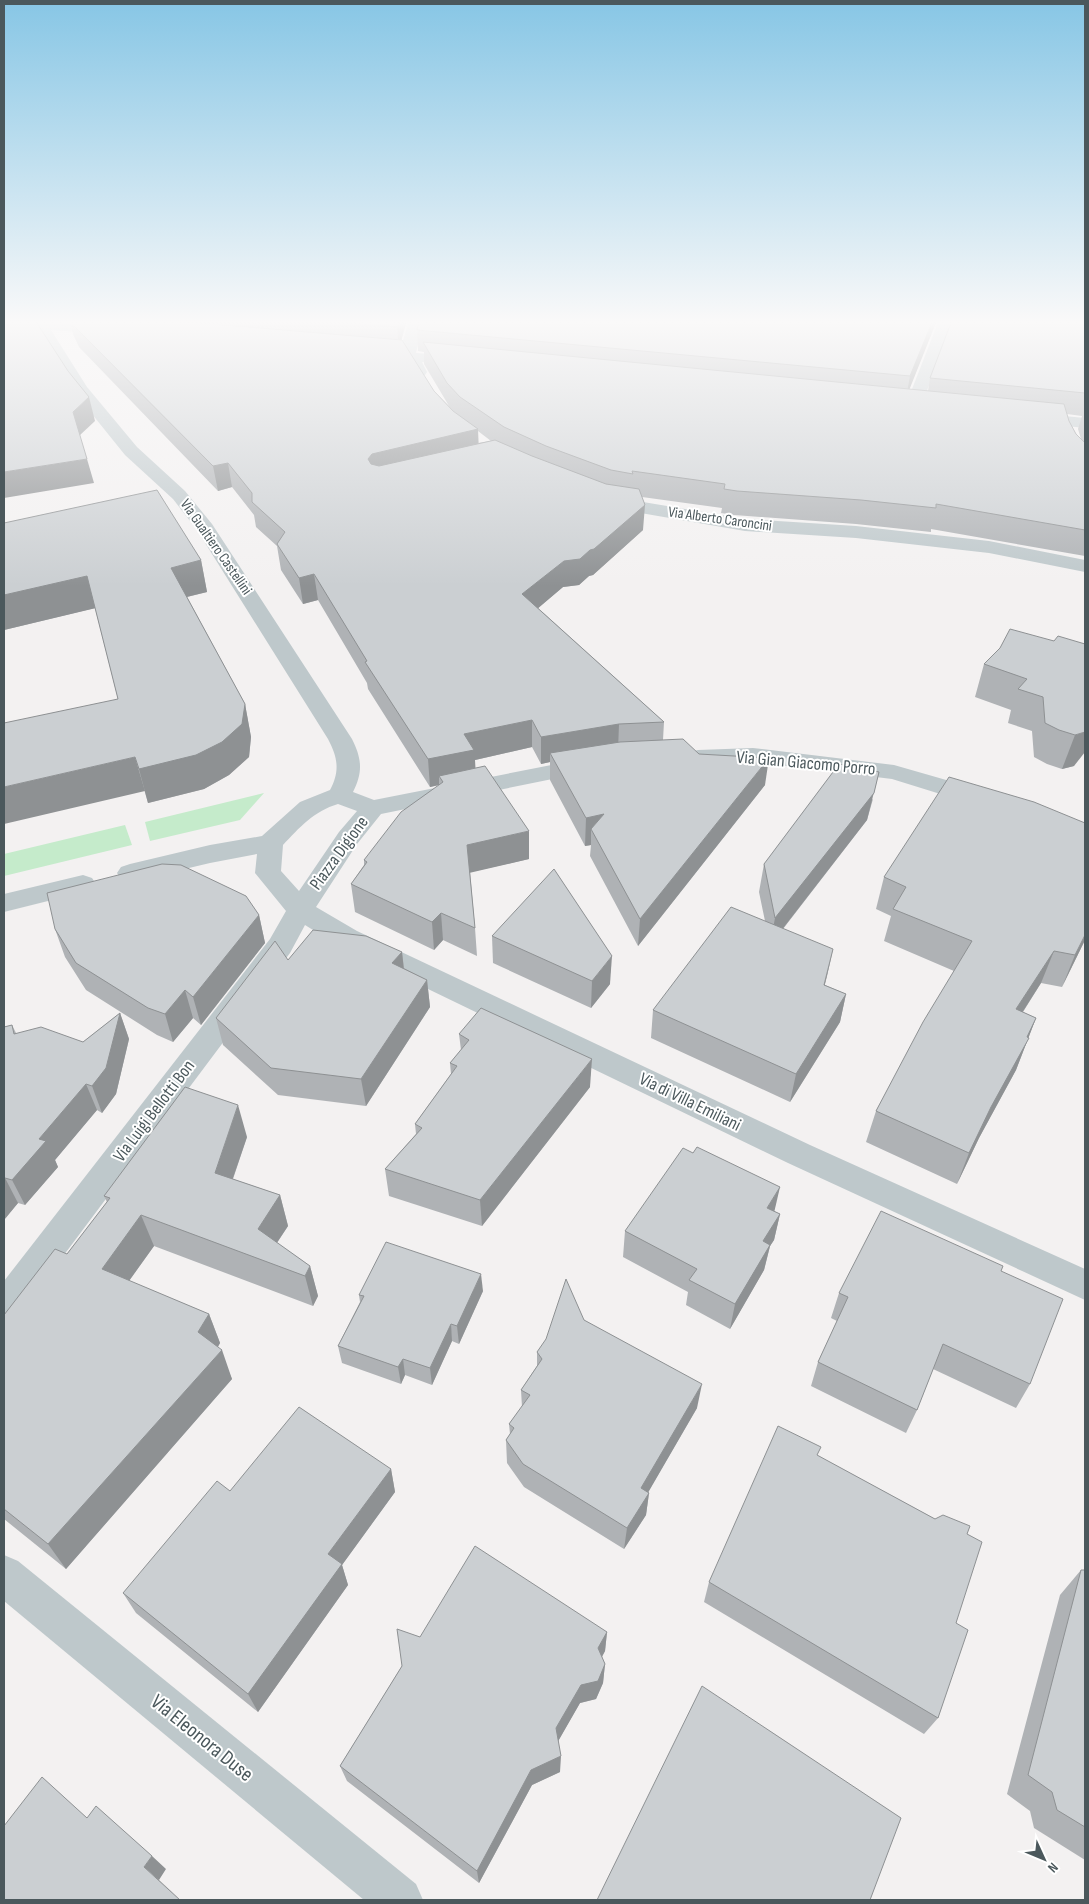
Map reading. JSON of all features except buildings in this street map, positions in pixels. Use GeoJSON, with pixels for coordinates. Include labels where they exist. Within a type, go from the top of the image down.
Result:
{"type":"FeatureCollection","features":[{"type":"Feature","properties":{"kind":"street","name":"Via Gualtiero Castellini"},"geometry":{"type":"LineString","coordinates":[[96,409],[131,451],[179,496],[205,528],[273,632],[348,756],[350,774],[339,796]]}},
{"type":"Feature","properties":{"kind":"street"},"geometry":{"type":"LineString","coordinates":[[1016,417],[1068,429],[1085,423]]}},
{"type":"Feature","properties":{"kind":"street","name":"Via Alberto Caroncini"},"geometry":{"type":"LineString","coordinates":[[589,495],[606,501],[745,525],[856,532],[989,547],[1085,566]]}},
{"type":"Feature","properties":{"kind":"street","name":"Via Gian Giacomo Porro"},"geometry":{"type":"LineString","coordinates":[[672,758],[753,755],[894,772],[996,804]]}},
{"type":"Feature","properties":{"kind":"street"},"geometry":{"type":"LineString","coordinates":[[373,808],[540,773],[610,761]]}},
{"type":"Feature","properties":{"kind":"street","name":"Piazza Digione"},"geometry":{"type":"LineString","coordinates":[[339,796],[373,808],[348,838],[300,910],[268,873],[270,843],[303,810],[322,799],[339,796]]}},
{"type":"Feature","properties":{"kind":"street"},"geometry":{"type":"LineString","coordinates":[[4,903],[210,854],[270,843]]}},
{"type":"Feature","properties":{"kind":"street","name":"Via di Villa Emiliani"},"geometry":{"type":"LineString","coordinates":[[300,910],[347,938],[790,1149],[1085,1285]]}},
{"type":"Feature","properties":{"kind":"street","name":"Via Luigi Bellotti Bon"},"geometry":{"type":"LineString","coordinates":[[4,1308],[280,946],[300,910]]}},
{"type":"Feature","properties":{"kind":"street","name":"Via Eleonora Duse"},"geometry":{"type":"LineString","coordinates":[[4,1575],[400,1900]]}},
{"type":"Feature","properties":{"kind":"green space"},"geometry":{"type":"Polygon","coordinates":[[[264,793],[240,820],[150,841],[145,822],[264,793]]]}},
{"type":"Feature","properties":{"kind":"green space"},"geometry":{"type":"Polygon","coordinates":[[[125,825],[132,845],[4,876],[4,854],[125,825]]]}}]}
